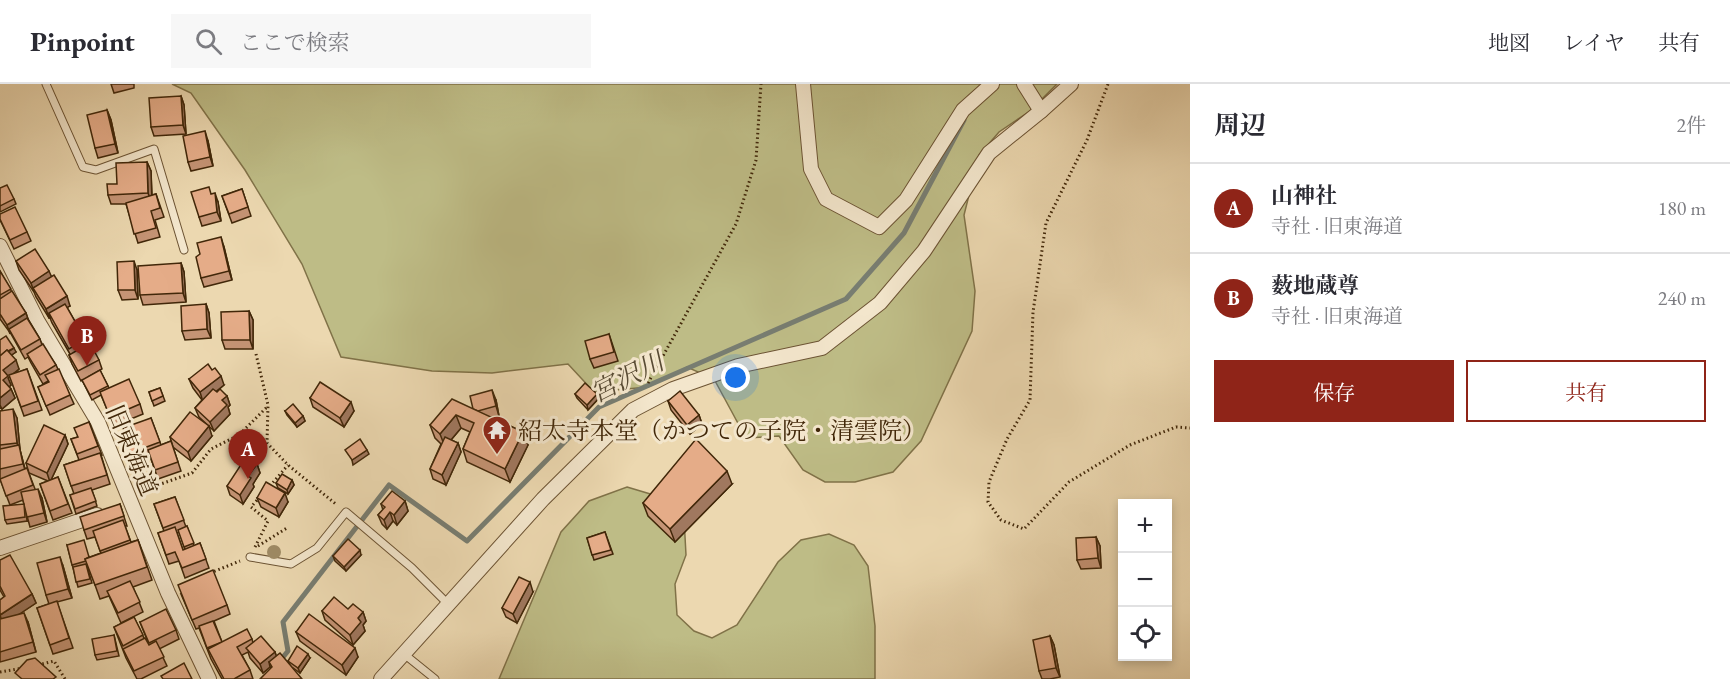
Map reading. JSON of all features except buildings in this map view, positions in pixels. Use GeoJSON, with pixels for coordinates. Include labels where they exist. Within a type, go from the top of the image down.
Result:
{"type":"FeatureCollection","features":[{"type":"Feature","properties":{"kind":"street"},"geometry":{"type":"LineString","coordinates":[[802,84],[811,170],[826,199],[879,227],[906,200],[963,110],[992,84]]}},
{"type":"Feature","properties":{"kind":"street"},"geometry":{"type":"LineString","coordinates":[[1024,84],[1041,111]]}},
{"type":"Feature","properties":{"kind":"street"},"geometry":{"type":"LineString","coordinates":[[381,679],[543,499],[633,410],[673,389],[738,366],[822,348],[880,303],[924,251],[989,153],[1071,84]]}},
{"type":"Feature","properties":{"kind":"street","name":"旧東海道"},"geometry":{"type":"LineString","coordinates":[[0,246],[5,270],[98,422],[122,505],[209,679]]}},
{"type":"Feature","properties":{"kind":"street"},"geometry":{"type":"LineString","coordinates":[[0,548],[122,505]]}},
{"type":"Feature","properties":{"kind":"lane"},"geometry":{"type":"LineString","coordinates":[[46,84],[83,167],[96,170],[154,149],[184,250]]}},
{"type":"Feature","properties":{"kind":"lane"},"geometry":{"type":"LineString","coordinates":[[250,557],[291,564],[317,548],[345,512],[412,568],[449,605]]}},
{"type":"Feature","properties":{"kind":"lane"},"geometry":{"type":"LineString","coordinates":[[404,654],[435,679]]}},
{"type":"Feature","properties":{"kind":"path"},"geometry":{"type":"LineString","coordinates":[[654,372],[736,224],[756,160],[761,84]]}},
{"type":"Feature","properties":{"kind":"path"},"geometry":{"type":"LineString","coordinates":[[1108,84],[1087,140],[1047,223],[1034,312],[1030,400],[1007,440],[989,482],[988,502],[1001,520],[1024,529],[1069,482],[1130,445],[1176,427],[1190,428]]}},
{"type":"Feature","properties":{"kind":"path"},"geometry":{"type":"LineString","coordinates":[[256,354],[268,405],[267,443],[288,465],[345,512]]}},
{"type":"Feature","properties":{"kind":"path"},"geometry":{"type":"LineString","coordinates":[[122,505],[192,473],[211,449],[239,435],[268,405]]}},
{"type":"Feature","properties":{"kind":"path"},"geometry":{"type":"LineString","coordinates":[[287,528],[254,549],[268,521],[251,507],[288,465]]}},
{"type":"Feature","properties":{"kind":"path"},"geometry":{"type":"LineString","coordinates":[[207,574],[250,557]]}},
{"type":"Feature","properties":{"kind":"path"},"geometry":{"type":"LineString","coordinates":[[0,672],[54,661],[65,679]]}},
{"type":"Feature","properties":{"kind":"shaded area"},"geometry":{"type":"Polygon","coordinates":[[[172,84],[1057,84],[1030,111],[999,132],[979,155],[964,215],[975,291],[972,331],[921,441],[893,472],[855,482],[825,482],[803,470],[779,436],[746,438],[714,379],[687,367],[648,387],[594,392],[568,364],[492,373],[432,371],[341,357],[302,264],[245,170],[191,93],[172,84]]]}},
{"type":"Feature","properties":{"kind":"shaded area"},"geometry":{"type":"Polygon","coordinates":[[[627,487],[657,496],[684,518],[686,555],[675,584],[677,615],[694,631],[712,638],[737,625],[778,562],[801,540],[829,534],[854,545],[868,566],[875,626],[875,679],[499,679],[561,532],[589,501],[627,487]]]}},
{"type":"Feature","properties":{"kind":"waterway","name":"宮沢川"},"geometry":{"type":"LineString","coordinates":[[279,662],[288,651],[283,622],[389,485],[467,541],[599,407],[846,299],[904,233],[964,120]]}},
{"type":"Feature","properties":{"kind":"place","name":"薮地蔵尊"},"geometry":{"type":"Point","coordinates":[87,366]}},
{"type":"Feature","properties":{"kind":"place","name":"紹太寺本堂（かつての子院・清雲院）"},"geometry":{"type":"Point","coordinates":[497,456]}},
{"type":"Feature","properties":{"kind":"place","name":"山神社"},"geometry":{"type":"Point","coordinates":[248,479]}}]}
